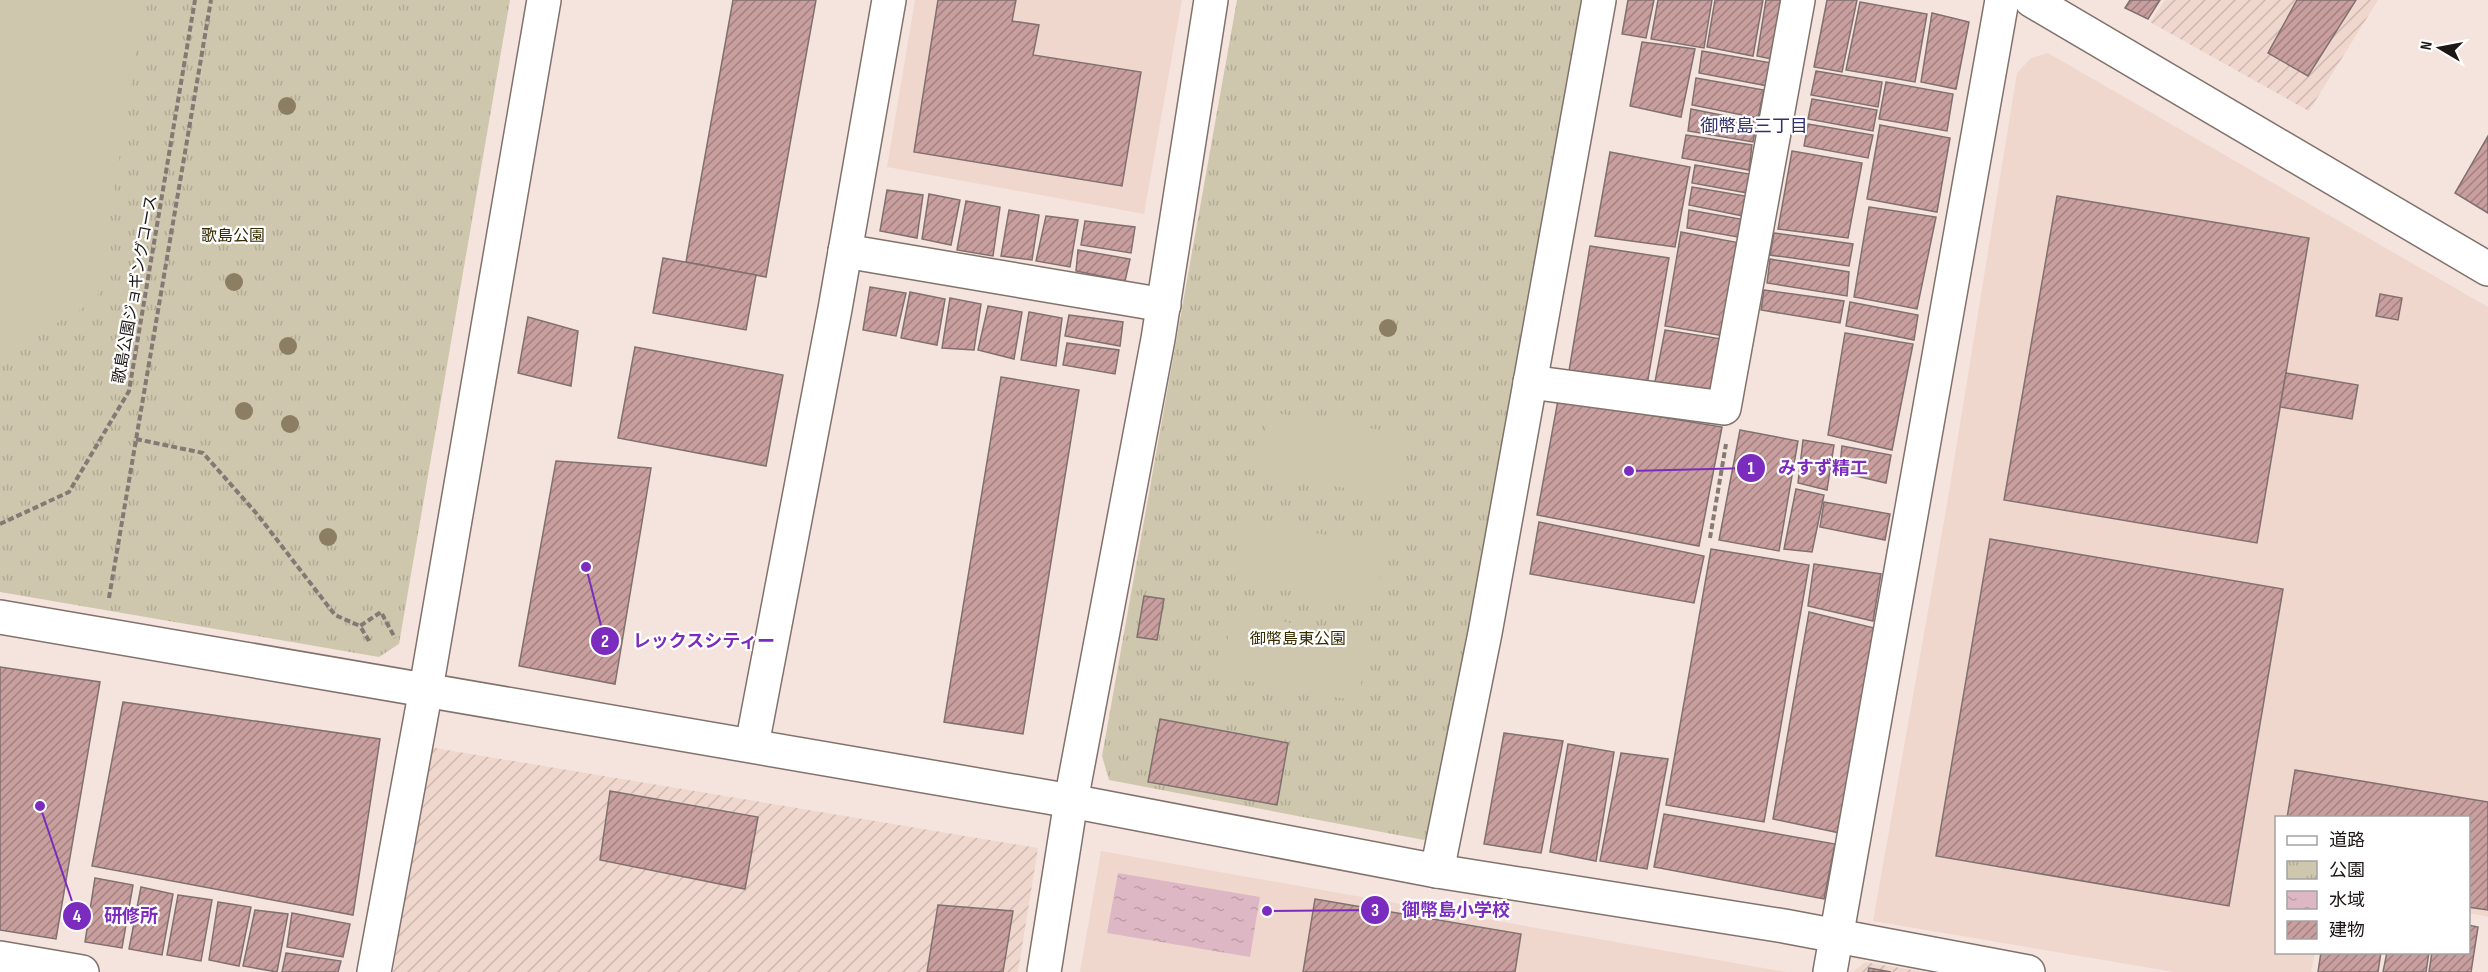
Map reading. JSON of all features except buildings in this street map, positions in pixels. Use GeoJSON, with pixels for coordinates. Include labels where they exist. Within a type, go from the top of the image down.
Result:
{"type":"FeatureCollection","features":[{"type":"Feature","properties":{"kind":"street"},"geometry":{"type":"LineString","coordinates":[[374,972],[426,689],[544,0]]}},
{"type":"Feature","properties":{"kind":"street"},"geometry":{"type":"LineString","coordinates":[[752,745],[845,251],[889,0]]}},
{"type":"Feature","properties":{"kind":"street"},"geometry":{"type":"LineString","coordinates":[[1044,972],[1071,801],[1164,305],[1211,0]]}},
{"type":"Feature","properties":{"kind":"street"},"geometry":{"type":"LineString","coordinates":[[1437,871],[1485,633],[1599,0]]}},
{"type":"Feature","properties":{"kind":"street"},"geometry":{"type":"LineString","coordinates":[[1530,382],[1724,408],[1798,0]]}},
{"type":"Feature","properties":{"kind":"street"},"geometry":{"type":"LineString","coordinates":[[1830,972],[2002,0]]}},
{"type":"Feature","properties":{"kind":"street"},"geometry":{"type":"LineString","coordinates":[[2031,0],[2488,268]]}},
{"type":"Feature","properties":{"kind":"street"},"geometry":{"type":"LineString","coordinates":[[845,251],[1164,305]]}},
{"type":"Feature","properties":{"kind":"street"},"geometry":{"type":"LineString","coordinates":[[0,617],[752,745],[1071,801],[1437,871],[1784,926],[2028,972]]}},
{"type":"Feature","properties":{"kind":"street"},"geometry":{"type":"LineString","coordinates":[[0,958],[82,972]]}},
{"type":"Feature","properties":{"kind":"path","name":"歌島公園ジョギングコース"},"geometry":{"type":"LineString","coordinates":[[0,524],[69,492],[129,392],[195,0]]}},
{"type":"Feature","properties":{"kind":"path"},"geometry":{"type":"LineString","coordinates":[[109,599],[211,0]]}},
{"type":"Feature","properties":{"kind":"path"},"geometry":{"type":"LineString","coordinates":[[1710,538],[1729,422],[1724,408]]}},
{"type":"Feature","properties":{"kind":"path"},"geometry":{"type":"LineString","coordinates":[[136,439],[203,453],[257,514],[335,615],[360,626],[374,650]]}},
{"type":"Feature","properties":{"kind":"path"},"geometry":{"type":"LineString","coordinates":[[360,626],[381,612],[399,644]]}},
{"type":"Feature","properties":{"kind":"shaded area"},"geometry":{"type":"Polygon","coordinates":[[[915,0],[1182,0],[1144,214],[887,167],[915,0]]]}},
{"type":"Feature","properties":{"kind":"shaded area"},"geometry":{"type":"Polygon","coordinates":[[[2165,0],[2378,0],[2309,111],[2150,22],[2165,0]]]}},
{"type":"Feature","properties":{"kind":"shaded area"},"geometry":{"type":"Polygon","coordinates":[[[2048,53],[2488,307],[2488,917],[2470,913],[2470,816],[2275,816],[2275,954],[2315,954],[2311,972],[2174,972],[1873,921],[1947,504],[2017,73],[2031,58],[2048,53]]]}},
{"type":"Feature","properties":{"kind":"shaded area"},"geometry":{"type":"Polygon","coordinates":[[[429,747],[1038,848],[1018,972],[393,972],[429,747]]]}},
{"type":"Feature","properties":{"kind":"shaded area"},"geometry":{"type":"Polygon","coordinates":[[[1101,851],[1786,972],[1080,972],[1101,851]]]}},
{"type":"Feature","properties":{"kind":"shaded area"},"geometry":{"type":"Polygon","coordinates":[[[1865,962],[1925,972],[1853,972],[1865,962]]]}},
{"type":"Feature","properties":{"kind":"green space","name":"歌島公園"},"geometry":{"type":"Polygon","coordinates":[[[0,0],[510,0],[399,644],[379,657],[0,592],[0,0]]]}},
{"type":"Feature","properties":{"kind":"green space"},"geometry":{"type":"Polygon","coordinates":[[[0,0],[144,0],[97,300],[0,355],[0,0]]]}},
{"type":"Feature","properties":{"kind":"green space","name":"御幣島東公園"},"geometry":{"type":"Polygon","coordinates":[[[1237,0],[1582,0],[1443,819],[1424,840],[1109,780],[1102,756],[1237,0]]]}},
{"type":"Feature","properties":{"kind":"green space"},"geometry":{"type":"Polygon","coordinates":[[[1269,412],[1406,434],[1396,496],[1259,474],[1269,412]]]}},
{"type":"Feature","properties":{"kind":"green space"},"geometry":{"type":"Polygon","coordinates":[[[1244,521],[1385,545],[1376,605],[1235,582],[1244,521]]]}},
{"type":"Feature","properties":{"kind":"green space"},"geometry":{"type":"Polygon","coordinates":[[[1233,612],[1369,638],[1358,701],[1221,676],[1233,612]]]}},
{"type":"Feature","properties":{"kind":"water"},"geometry":{"type":"Polygon","coordinates":[[[1118,873],[1260,897],[1250,957],[1107,933],[1118,873]]]}},
{"type":"Feature","properties":{"kind":"place","name":"みすず精工"},"geometry":{"type":"Point","coordinates":[1629,471]}},
{"type":"Feature","properties":{"kind":"place","name":"レックスシティー"},"geometry":{"type":"Point","coordinates":[586,567]}},
{"type":"Feature","properties":{"kind":"place","name":"研修所"},"geometry":{"type":"Point","coordinates":[40,806]}},
{"type":"Feature","properties":{"kind":"place","name":"御幣島小学校"},"geometry":{"type":"Point","coordinates":[1267,911]}},
{"type":"Feature","properties":{"kind":"district","name":"御幣島三丁目"},"geometry":{"type":"Point","coordinates":[1754,126]}}]}
